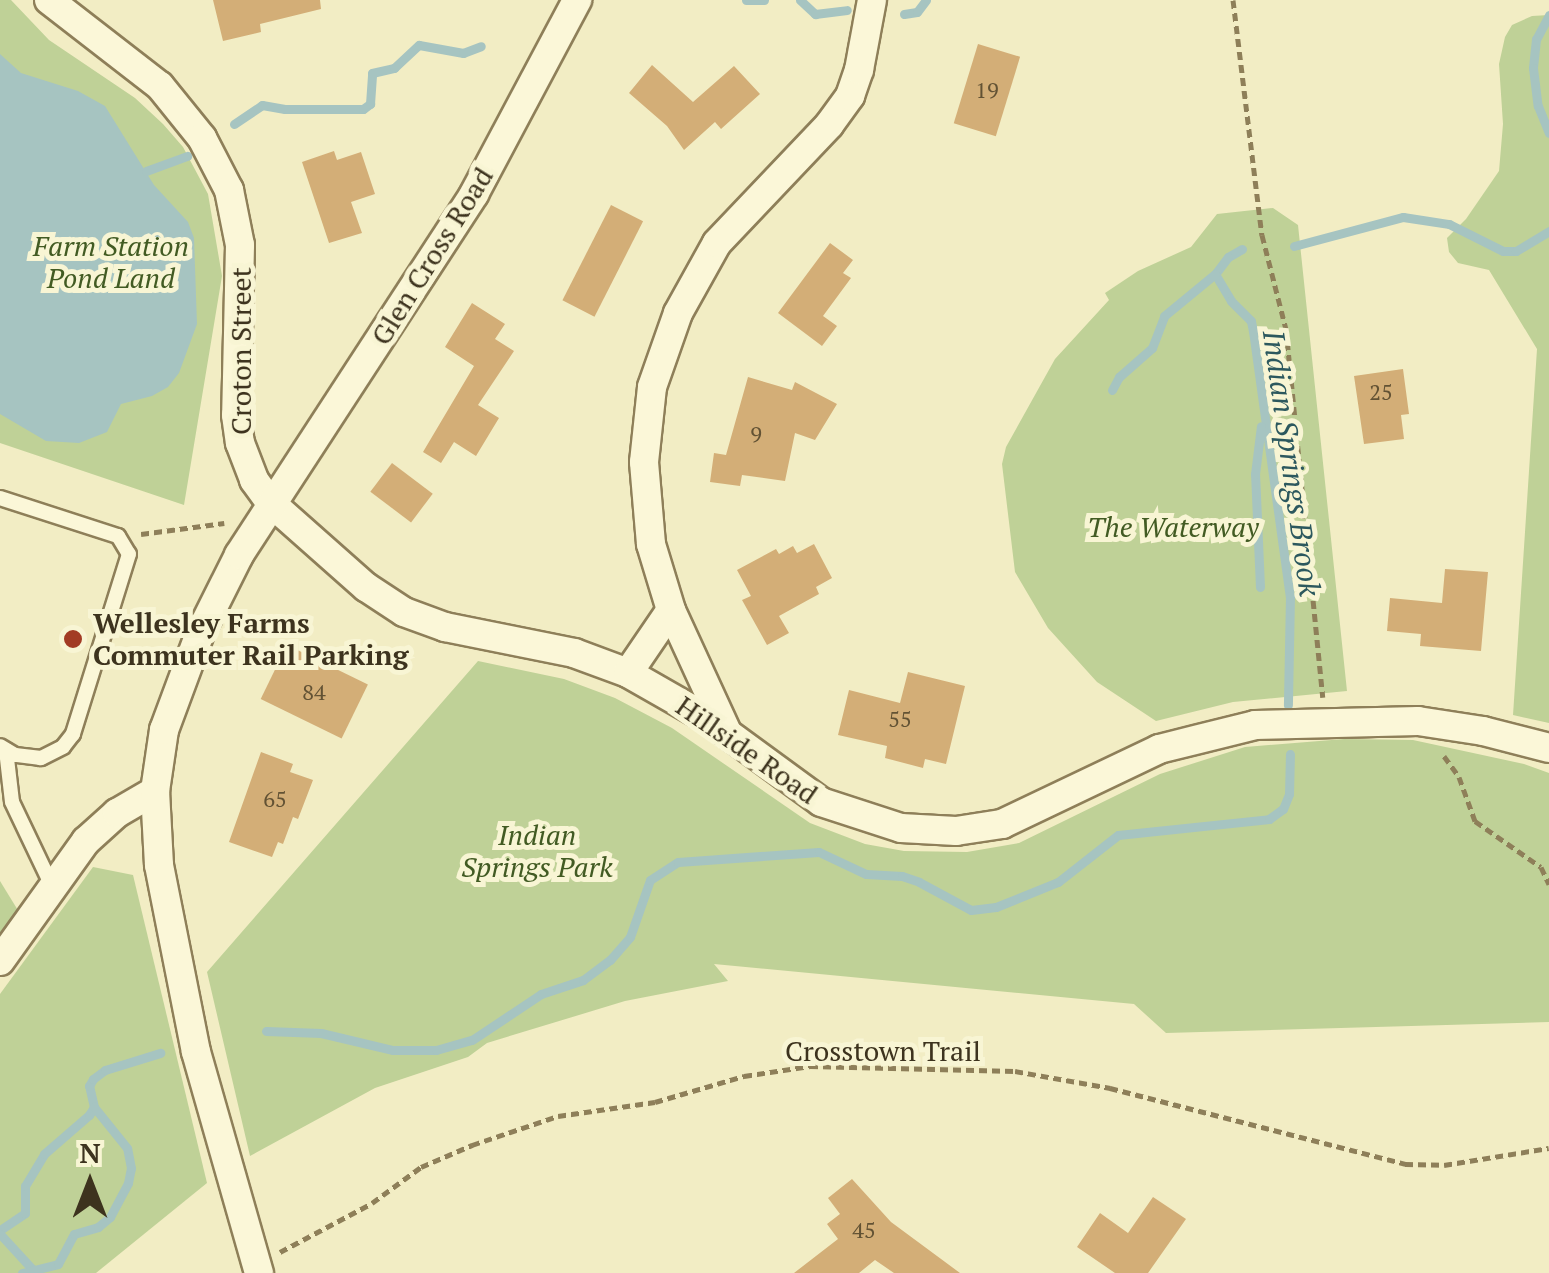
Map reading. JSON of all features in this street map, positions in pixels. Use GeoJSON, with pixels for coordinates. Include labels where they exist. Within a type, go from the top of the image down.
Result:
{"type":"FeatureCollection","features":[{"type":"Feature","properties":{"kind":"street","name":"Croton Street"},"geometry":{"type":"LineString","coordinates":[[50,0],[148,74],[190,121],[222,173],[234,207],[240,245],[237,428],[266,511]]}},
{"type":"Feature","properties":{"kind":"street","name":"Glen Cross Road"},"geometry":{"type":"LineString","coordinates":[[266,511],[474,194],[578,0]]}},
{"type":"Feature","properties":{"kind":"street"},"geometry":{"type":"LineString","coordinates":[[728,734],[672,610],[651,544],[645,481],[650,402],[664,344],[717,243],[850,96],[860,70],[872,0]]}},
{"type":"Feature","properties":{"kind":"street","name":"Hillside Road"},"geometry":{"type":"LineString","coordinates":[[266,511],[404,612],[445,627],[574,653],[628,674],[728,734],[794,785],[836,809],[882,824],[938,831],[987,827],[1018,818],[1187,739],[1256,726],[1325,720],[1418,721],[1483,731],[1549,748]]}},
{"type":"Feature","properties":{"kind":"street"},"geometry":{"type":"LineString","coordinates":[[258,1269],[184,1003],[156,846],[155,791],[164,730],[190,659],[219,592],[266,511]]}},
{"type":"Feature","properties":{"kind":"street"},"geometry":{"type":"LineString","coordinates":[[628,674],[672,610]]}},
{"type":"Feature","properties":{"kind":"street"},"geometry":{"type":"LineString","coordinates":[[0,961],[52,886],[105,822],[155,791]]}},
{"type":"Feature","properties":{"kind":"lane"},"geometry":{"type":"LineString","coordinates":[[0,498],[124,541],[129,560],[74,734],[63,748],[41,758],[3,748],[12,802],[52,886]]}},
{"type":"Feature","properties":{"kind":"path"},"geometry":{"type":"LineString","coordinates":[[1232,0],[1262,234],[1286,329],[1325,720]]}},
{"type":"Feature","properties":{"kind":"path"},"geometry":{"type":"LineString","coordinates":[[124,541],[146,532],[266,511]]}},
{"type":"Feature","properties":{"kind":"path"},"geometry":{"type":"LineString","coordinates":[[1418,721],[1459,777],[1476,822],[1541,867],[1549,884]]}},
{"type":"Feature","properties":{"kind":"path","name":"Crosstown Trail"},"geometry":{"type":"LineString","coordinates":[[258,1269],[372,1203],[420,1167],[472,1145],[558,1116],[655,1102],[744,1076],[810,1066],[1015,1071],[1110,1088],[1405,1164],[1444,1165],[1549,1148]]}},
{"type":"Feature","properties":{"kind":"green space","name":"Farm Station Pond Land"},"geometry":{"type":"Polygon","coordinates":[[[0,0],[11,0],[49,40],[135,98],[163,124],[183,147],[208,194],[222,276],[184,505],[0,443],[0,0]]]}},
{"type":"Feature","properties":{"kind":"green space"},"geometry":{"type":"Polygon","coordinates":[[[1549,15],[1549,723],[1513,715],[1537,349],[1489,270],[1458,263],[1449,252],[1447,238],[1466,219],[1499,171],[1503,124],[1499,64],[1505,37],[1512,25],[1532,16],[1549,15]]]}},
{"type":"Feature","properties":{"kind":"green space","name":"The Waterway"},"geometry":{"type":"Polygon","coordinates":[[[1273,208],[1298,225],[1347,691],[1233,702],[1156,721],[1097,682],[1048,628],[1015,572],[1002,464],[1006,447],[1055,359],[1109,300],[1105,293],[1138,271],[1191,247],[1217,214],[1273,208]]]}},
{"type":"Feature","properties":{"kind":"green space","name":"Indian Springs Park"},"geometry":{"type":"Polygon","coordinates":[[[478,661],[564,679],[615,698],[672,728],[810,823],[865,844],[904,851],[967,852],[1019,843],[1160,774],[1245,747],[1344,739],[1413,740],[1524,764],[1549,773],[1549,1022],[1166,1033],[1134,1004],[714,964],[728,981],[625,1001],[487,1043],[468,1057],[375,1088],[250,1156],[207,972],[478,661]]]}},
{"type":"Feature","properties":{"kind":"green space"},"geometry":{"type":"Polygon","coordinates":[[[93,867],[133,875],[207,1183],[96,1273],[0,1273],[0,994],[93,867]]]}},
{"type":"Feature","properties":{"kind":"green space"},"geometry":{"type":"Polygon","coordinates":[[[0,881],[19,912],[0,937],[0,881]]]}},
{"type":"Feature","properties":{"kind":"water","name":"Farm Station Pond Land"},"geometry":{"type":"Polygon","coordinates":[[[0,54],[21,73],[78,91],[105,106],[154,185],[188,222],[194,238],[197,324],[179,373],[168,387],[152,396],[121,404],[107,432],[79,443],[46,441],[0,414],[0,54]]]}},
{"type":"Feature","properties":{"kind":"building"},"geometry":{"type":"Polygon","coordinates":[[[213,0],[320,0],[321,9],[260,24],[261,32],[223,41],[213,0]]]}},
{"type":"Feature","properties":{"kind":"building"},"geometry":{"type":"Polygon","coordinates":[[[978,44],[1020,57],[996,136],[954,123],[978,44]]]}},
{"type":"Feature","properties":{"kind":"building"},"geometry":{"type":"Polygon","coordinates":[[[652,65],[693,102],[734,66],[760,94],[721,129],[715,122],[684,150],[667,126],[629,93],[652,65]]]}},
{"type":"Feature","properties":{"kind":"building"},"geometry":{"type":"Polygon","coordinates":[[[334,151],[337,160],[361,152],[375,194],[351,202],[362,233],[329,243],[302,162],[334,151]]]}},
{"type":"Feature","properties":{"kind":"building"},"geometry":{"type":"Polygon","coordinates":[[[611,205],[643,221],[594,317],[562,300],[611,205]]]}},
{"type":"Feature","properties":{"kind":"building"},"geometry":{"type":"Polygon","coordinates":[[[830,243],[853,260],[843,273],[851,278],[823,316],[837,326],[822,346],[778,313],[830,243]]]}},
{"type":"Feature","properties":{"kind":"building"},"geometry":{"type":"Polygon","coordinates":[[[472,303],[505,324],[495,339],[514,351],[478,405],[499,418],[476,456],[454,442],[441,463],[423,452],[474,366],[445,347],[472,303]]]}},
{"type":"Feature","properties":{"kind":"building"},"geometry":{"type":"Polygon","coordinates":[[[1403,369],[1409,414],[1401,415],[1404,439],[1364,444],[1354,376],[1403,369]]]}},
{"type":"Feature","properties":{"kind":"building"},"geometry":{"type":"Polygon","coordinates":[[[748,377],[792,390],[795,382],[837,404],[815,440],[795,433],[785,481],[742,475],[740,486],[710,482],[714,453],[726,455],[748,377]]]}},
{"type":"Feature","properties":{"kind":"building"},"geometry":{"type":"Polygon","coordinates":[[[392,463],[433,494],[411,522],[370,492],[392,463]]]}},
{"type":"Feature","properties":{"kind":"building"},"geometry":{"type":"Polygon","coordinates":[[[814,544],[832,578],[816,587],[819,594],[779,616],[789,633],[767,645],[742,600],[751,596],[737,570],[776,549],[779,554],[793,546],[797,553],[814,544]]]}},
{"type":"Feature","properties":{"kind":"building"},"geometry":{"type":"Polygon","coordinates":[[[1445,569],[1488,572],[1481,651],[1420,646],[1421,634],[1387,631],[1390,598],[1442,603],[1445,569]]]}},
{"type":"Feature","properties":{"kind":"building"},"geometry":{"type":"Polygon","coordinates":[[[287,645],[368,684],[342,738],[261,699],[287,645]]]}},
{"type":"Feature","properties":{"kind":"building"},"geometry":{"type":"Polygon","coordinates":[[[908,672],[965,686],[946,764],[925,759],[923,768],[885,758],[887,746],[838,735],[849,690],[900,703],[908,672]]]}},
{"type":"Feature","properties":{"kind":"building"},"geometry":{"type":"Polygon","coordinates":[[[261,752],[293,764],[290,772],[313,780],[298,819],[293,817],[283,844],[278,842],[272,857],[229,842],[261,752]]]}},
{"type":"Feature","properties":{"kind":"building"},"geometry":{"type":"Polygon","coordinates":[[[852,1179],[891,1222],[960,1273],[894,1273],[875,1260],[859,1273],[794,1273],[838,1239],[827,1224],[840,1214],[828,1198],[852,1179]]]}},
{"type":"Feature","properties":{"kind":"building"},"geometry":{"type":"Polygon","coordinates":[[[1153,1197],[1186,1219],[1148,1273],[1115,1273],[1077,1247],[1100,1213],[1128,1233],[1153,1197]]]}},
{"type":"Feature","properties":{"kind":"waterway"},"geometry":{"type":"LineString","coordinates":[[746,0],[764,0]]}},
{"type":"Feature","properties":{"kind":"waterway"},"geometry":{"type":"LineString","coordinates":[[800,0],[815,14],[847,10]]}},
{"type":"Feature","properties":{"kind":"waterway"},"geometry":{"type":"LineString","coordinates":[[904,14],[917,12],[926,0]]}},
{"type":"Feature","properties":{"kind":"waterway","name":"Indian Springs Brook"},"geometry":{"type":"LineString","coordinates":[[1549,15],[1536,39],[1533,68],[1538,106],[1549,133]]}},
{"type":"Feature","properties":{"kind":"waterway"},"geometry":{"type":"LineString","coordinates":[[234,124],[262,105],[285,109],[363,109],[370,104],[372,73],[394,68],[419,45],[463,53],[481,46]]}},
{"type":"Feature","properties":{"kind":"waterway"},"geometry":{"type":"LineString","coordinates":[[146,171],[187,156]]}},
{"type":"Feature","properties":{"kind":"waterway","name":"Indian Springs Brook"},"geometry":{"type":"LineString","coordinates":[[1294,246],[1403,217],[1449,224],[1503,251],[1516,251],[1549,231]]}},
{"type":"Feature","properties":{"kind":"waterway","name":"Indian Springs Brook"},"geometry":{"type":"LineString","coordinates":[[1242,249],[1228,257],[1215,274],[1231,301],[1251,321],[1253,331],[1290,596],[1288,705]]}},
{"type":"Feature","properties":{"kind":"waterway"},"geometry":{"type":"LineString","coordinates":[[1112,390],[1119,377],[1152,348],[1164,316],[1215,274]]}},
{"type":"Feature","properties":{"kind":"waterway"},"geometry":{"type":"LineString","coordinates":[[1260,587],[1255,474],[1261,426]]}},
{"type":"Feature","properties":{"kind":"waterway","name":"Indian Springs Brook"},"geometry":{"type":"LineString","coordinates":[[266,1031],[321,1033],[393,1050],[436,1050],[472,1040],[541,994],[583,980],[610,960],[630,937],[650,880],[678,862],[819,852],[866,874],[902,876],[919,882],[971,910],[996,907],[1058,882],[1118,835],[1269,819],[1283,809],[1289,794],[1290,754]]}},
{"type":"Feature","properties":{"kind":"waterway","name":"Indian Springs Brook"},"geometry":{"type":"LineString","coordinates":[[0,1230],[25,1213],[25,1186],[44,1154],[94,1107],[89,1086],[93,1079],[105,1070],[160,1053]]}},
{"type":"Feature","properties":{"kind":"waterway"},"geometry":{"type":"LineString","coordinates":[[22,1273],[58,1264],[74,1234],[98,1227],[110,1217],[128,1183],[131,1168],[127,1148],[94,1107]]}},
{"type":"Feature","properties":{"kind":"waterway"},"geometry":{"type":"LineString","coordinates":[[0,1234],[33,1270]]}},
{"type":"Feature","properties":{"kind":"place","name":"Wellesley Farms Commuter Rail Parking"},"geometry":{"type":"Point","coordinates":[73,639]}}]}
